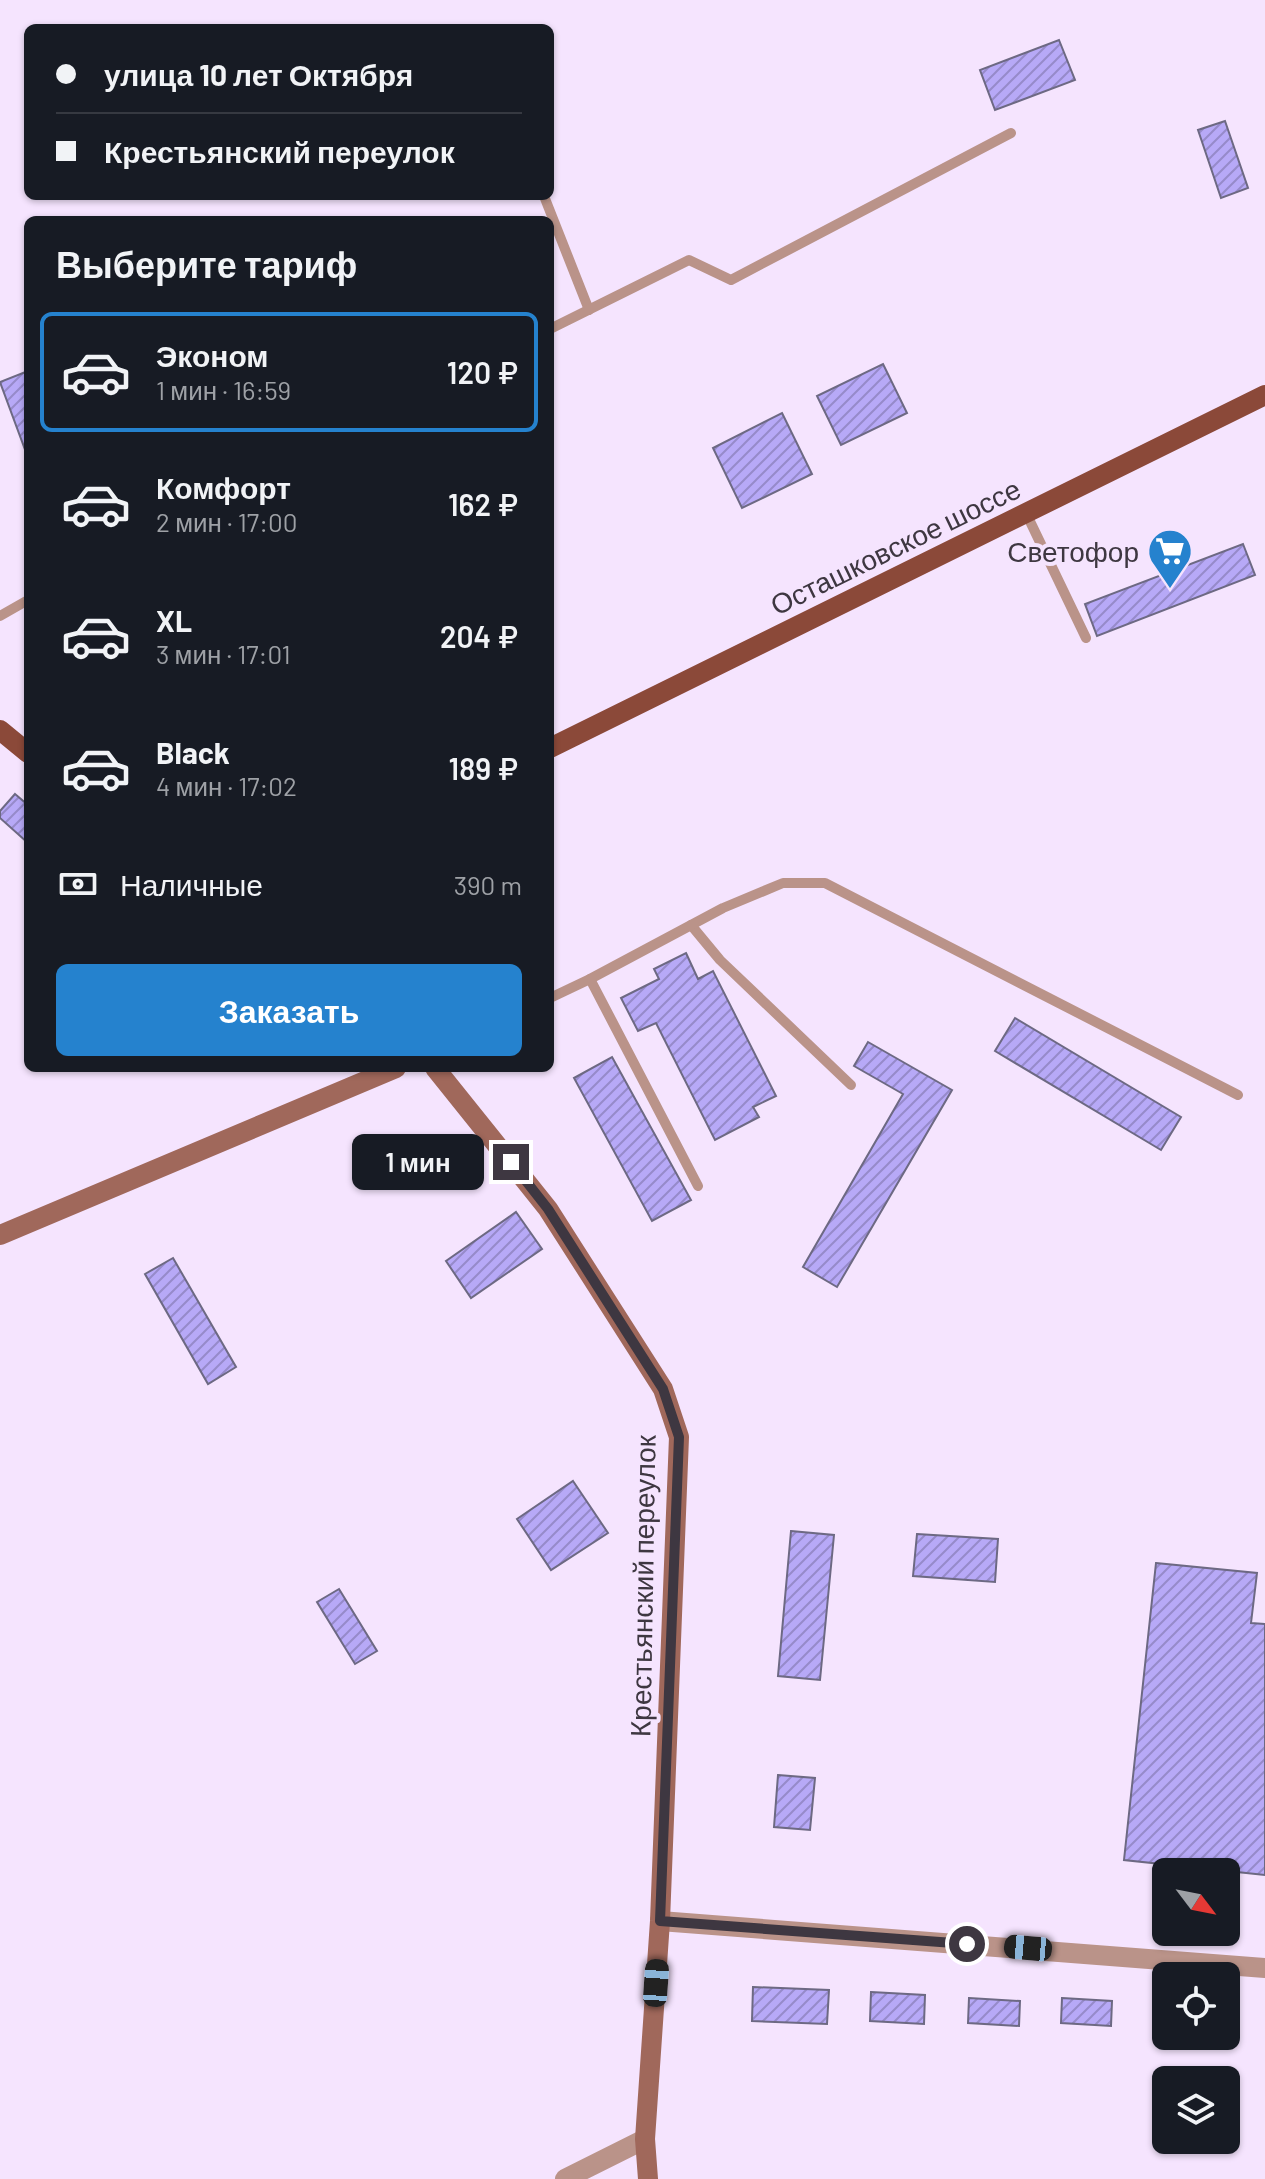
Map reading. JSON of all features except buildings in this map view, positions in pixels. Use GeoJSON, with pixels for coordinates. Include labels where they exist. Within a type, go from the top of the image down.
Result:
{"type":"FeatureCollection","features":[{"type":"Feature","properties":{"kind":"main road","name":"Осташковское шоссе"},"geometry":{"type":"LineString","coordinates":[[554,746],[1265,395]]}},
{"type":"Feature","properties":{"kind":"main road"},"geometry":{"type":"LineString","coordinates":[[0,730],[24,750]]}},
{"type":"Feature","properties":{"kind":"street"},"geometry":{"type":"LineString","coordinates":[[0,1235],[387,1072]]}},
{"type":"Feature","properties":{"kind":"street","name":"Крестьянский переулок"},"geometry":{"type":"LineString","coordinates":[[438,1072],[548,1209],[663,1389],[679,1437],[660,1921],[645,2139],[648,2179]]}},
{"type":"Feature","properties":{"kind":"street"},"geometry":{"type":"LineString","coordinates":[[660,1921],[1265,1968]]}},
{"type":"Feature","properties":{"kind":"street"},"geometry":{"type":"LineString","coordinates":[[565,2179],[645,2139]]}},
{"type":"Feature","properties":{"kind":"lane"},"geometry":{"type":"LineString","coordinates":[[554,327],[689,260],[731,280],[1011,133]]}},
{"type":"Feature","properties":{"kind":"lane"},"geometry":{"type":"LineString","coordinates":[[554,221],[589,310]]}},
{"type":"Feature","properties":{"kind":"lane"},"geometry":{"type":"LineString","coordinates":[[1026,513],[1086,638]]}},
{"type":"Feature","properties":{"kind":"lane"},"geometry":{"type":"LineString","coordinates":[[0,616],[24,602]]}},
{"type":"Feature","properties":{"kind":"lane"},"geometry":{"type":"LineString","coordinates":[[554,996],[723,908],[783,883],[825,883],[1238,1095]]}},
{"type":"Feature","properties":{"kind":"lane"},"geometry":{"type":"LineString","coordinates":[[691,925],[720,960],[851,1085]]}},
{"type":"Feature","properties":{"kind":"lane"},"geometry":{"type":"LineString","coordinates":[[590,979],[698,1186]]}},
{"type":"Feature","properties":{"kind":"place","name":"Светофор"},"geometry":{"type":"Point","coordinates":[1170,590]}},
{"type":"Feature","properties":{"kind":"route"},"geometry":{"type":"LineString","coordinates":[[511,1162],[548,1209],[663,1389],[679,1437],[660,1921],[967,1944]]}}]}
